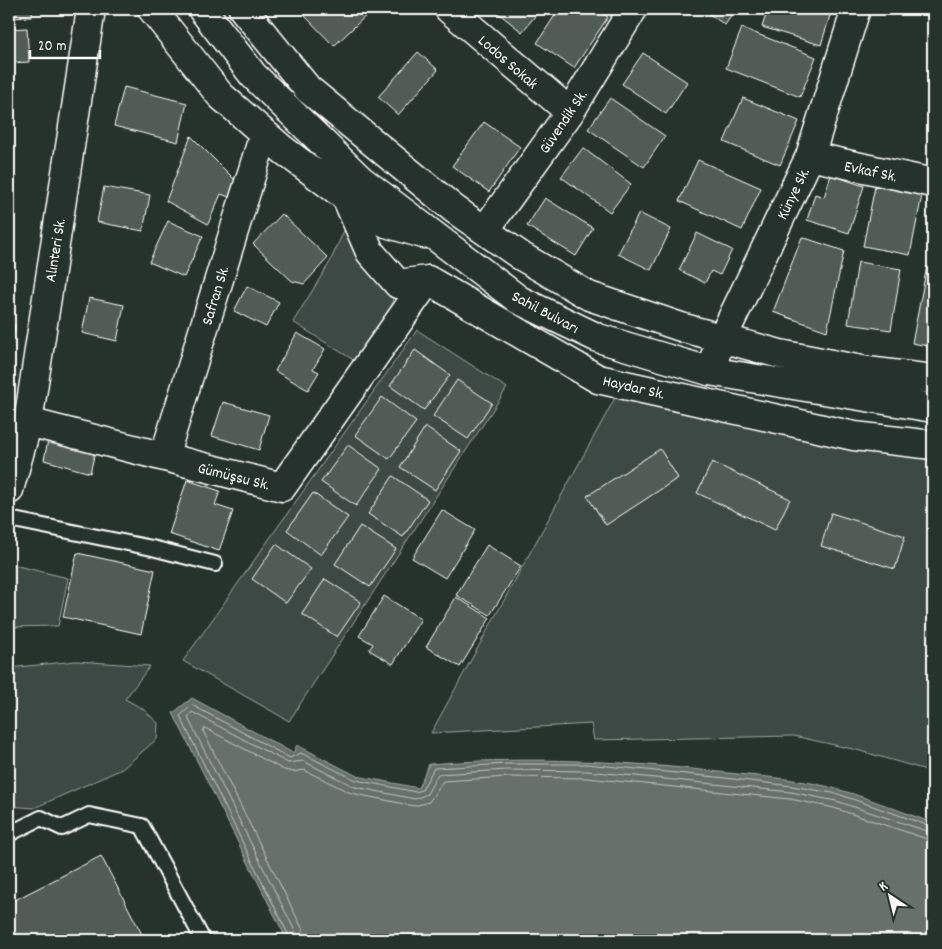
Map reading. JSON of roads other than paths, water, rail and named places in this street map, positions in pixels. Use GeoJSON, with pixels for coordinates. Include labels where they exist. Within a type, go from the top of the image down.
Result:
{"type":"FeatureCollection","features":[{"type":"Feature","properties":{"kind":"main road","name":"Alınteri Sk."},"geometry":{"type":"LineString","coordinates":[[9,490],[28,422],[92,9]]}},
{"type":"Feature","properties":{"kind":"main road"},"geometry":{"type":"LineString","coordinates":[[152,9],[220,96],[264,134],[346,197],[386,223],[444,241]]}},
{"type":"Feature","properties":{"kind":"main road","name":"Sahil Bulvarı"},"geometry":{"type":"LineString","coordinates":[[202,9],[253,75],[362,180],[519,300],[598,338],[709,371],[933,408]]}},
{"type":"Feature","properties":{"kind":"main road","name":"Sahil Bulvarı"},"geometry":{"type":"LineString","coordinates":[[243,9],[308,89],[454,209],[521,256],[589,296],[722,339],[780,354],[867,371],[933,379]]}},
{"type":"Feature","properties":{"kind":"main road"},"geometry":{"type":"LineString","coordinates":[[264,9],[316,74],[406,169]]}},
{"type":"Feature","properties":{"kind":"main road","name":"Lodos Sokak"},"geometry":{"type":"LineString","coordinates":[[449,9],[570,112]]}},
{"type":"Feature","properties":{"kind":"main road","name":"Güvendik Sk."},"geometry":{"type":"LineString","coordinates":[[484,230],[570,112],[633,9]]}},
{"type":"Feature","properties":{"kind":"main road","name":"Künye Sk."},"geometry":{"type":"LineString","coordinates":[[709,371],[722,339],[810,156],[856,9]]}},
{"type":"Feature","properties":{"kind":"main road","name":"Safran Sk."},"geometry":{"type":"LineString","coordinates":[[164,457],[264,134]]}},
{"type":"Feature","properties":{"kind":"main road","name":"Evkaf Sk."},"geometry":{"type":"LineString","coordinates":[[810,156],[933,184]]}},
{"type":"Feature","properties":{"kind":"main road"},"geometry":{"type":"LineString","coordinates":[[346,197],[370,252],[398,284],[428,280]]}},
{"type":"Feature","properties":{"kind":"main road","name":"Gümüşsu Sk."},"geometry":{"type":"LineString","coordinates":[[28,422],[282,487],[428,280]]}},
{"type":"Feature","properties":{"kind":"main road","name":"Haydar Sk."},"geometry":{"type":"LineString","coordinates":[[428,280],[598,379],[854,436],[933,446]]}},
{"type":"Feature","properties":{"kind":"lane"},"geometry":{"type":"LineString","coordinates":[[9,519],[152,548],[215,564]]}},
{"type":"Feature","properties":{"kind":"lane"},"geometry":{"type":"LineString","coordinates":[[9,834],[41,818],[62,828],[90,815],[142,826],[203,940]]}},
{"type":"Feature","properties":{"kind":"water"},"geometry":{"type":"Polygon","coordinates":[[[192,698],[293,753],[297,745],[357,776],[418,788],[429,764],[505,760],[579,761],[653,765],[770,777],[813,783],[875,801],[933,823],[933,940],[287,940],[173,713],[192,698]]]}}]}
